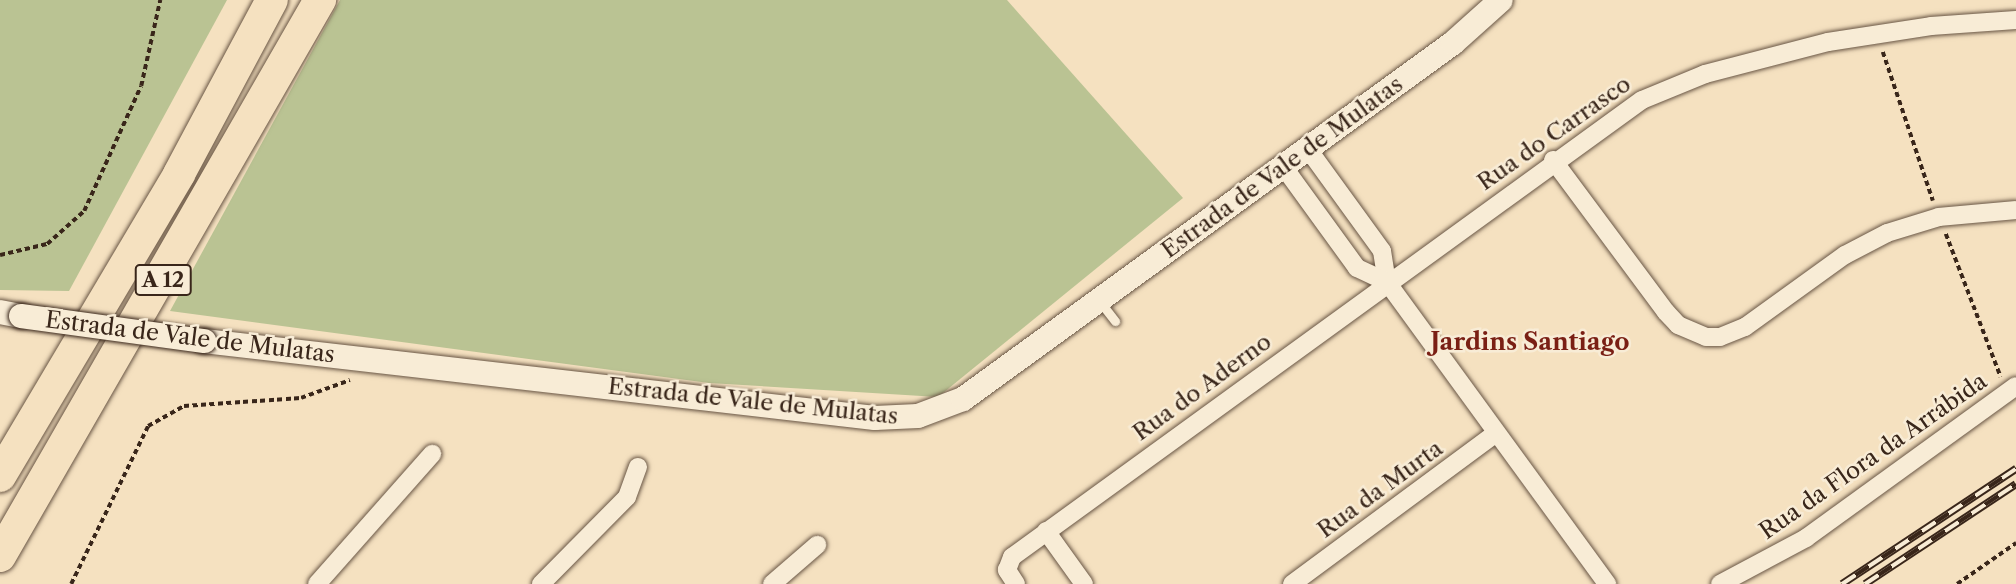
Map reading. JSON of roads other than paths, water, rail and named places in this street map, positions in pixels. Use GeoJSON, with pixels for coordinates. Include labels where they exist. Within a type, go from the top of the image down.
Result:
{"type":"FeatureCollection","features":[{"type":"Feature","properties":{"kind":"highway","name":"A 12"},"geometry":{"type":"LineString","coordinates":[[0,476],[178,174],[272,0]]}},
{"type":"Feature","properties":{"kind":"highway","name":"A 12"},"geometry":{"type":"LineString","coordinates":[[0,556],[320,0]]}},
{"type":"Feature","properties":{"kind":"street","name":"Estrada de Vale de Mulatas"},"geometry":{"type":"LineString","coordinates":[[11,314],[204,341],[896,419],[940,411],[963,399],[1454,43],[1501,0]]}},
{"type":"Feature","properties":{"kind":"street","name":"Rua do Carrasco"},"geometry":{"type":"LineString","coordinates":[[1387,282],[1612,118],[1672,86],[1783,53],[1880,33],[2016,20]]}},
{"type":"Feature","properties":{"kind":"street"},"geometry":{"type":"LineString","coordinates":[[1308,149],[1382,251],[1387,282],[1607,584]]}},
{"type":"Feature","properties":{"kind":"street"},"geometry":{"type":"LineString","coordinates":[[1553,160],[1666,312],[1678,325],[1706,337],[1720,337],[1745,327],[1866,243],[1939,217],[2016,209]]}},
{"type":"Feature","properties":{"kind":"street"},"geometry":{"type":"LineString","coordinates":[[1283,166],[1357,268],[1387,282]]}},
{"type":"Feature","properties":{"kind":"street"},"geometry":{"type":"LineString","coordinates":[[1307,198],[1331,181]]}},
{"type":"Feature","properties":{"kind":"street","name":"Rua do Aderno"},"geometry":{"type":"LineString","coordinates":[[1016,584],[1008,563],[1046,531],[1387,282]]}},
{"type":"Feature","properties":{"kind":"street","name":"Rua da Flora da Arrábida"},"geometry":{"type":"LineString","coordinates":[[1720,584],[1806,538],[2012,389]]}},
{"type":"Feature","properties":{"kind":"street","name":"Rua da Murta"},"geometry":{"type":"LineString","coordinates":[[1292,584],[1496,433]]}},
{"type":"Feature","properties":{"kind":"street"},"geometry":{"type":"LineString","coordinates":[[317,584],[432,454]]}},
{"type":"Feature","properties":{"kind":"street"},"geometry":{"type":"LineString","coordinates":[[541,584],[627,497],[638,467]]}},
{"type":"Feature","properties":{"kind":"street"},"geometry":{"type":"LineString","coordinates":[[1046,531],[1084,584]]}},
{"type":"Feature","properties":{"kind":"street"},"geometry":{"type":"LineString","coordinates":[[772,584],[817,545]]}},
{"type":"Feature","properties":{"kind":"lane"},"geometry":{"type":"LineString","coordinates":[[1099,300],[1115,321]]}},
{"type":"Feature","properties":{"kind":"railway"},"geometry":{"type":"LineString","coordinates":[[1842,584],[2016,469]]}},
{"type":"Feature","properties":{"kind":"railway"},"geometry":{"type":"LineString","coordinates":[[1865,584],[2016,484]]}},
{"type":"Feature","properties":{"kind":"district","name":"Jardins Santiago"},"geometry":{"type":"Point","coordinates":[1530,342]}}]}
